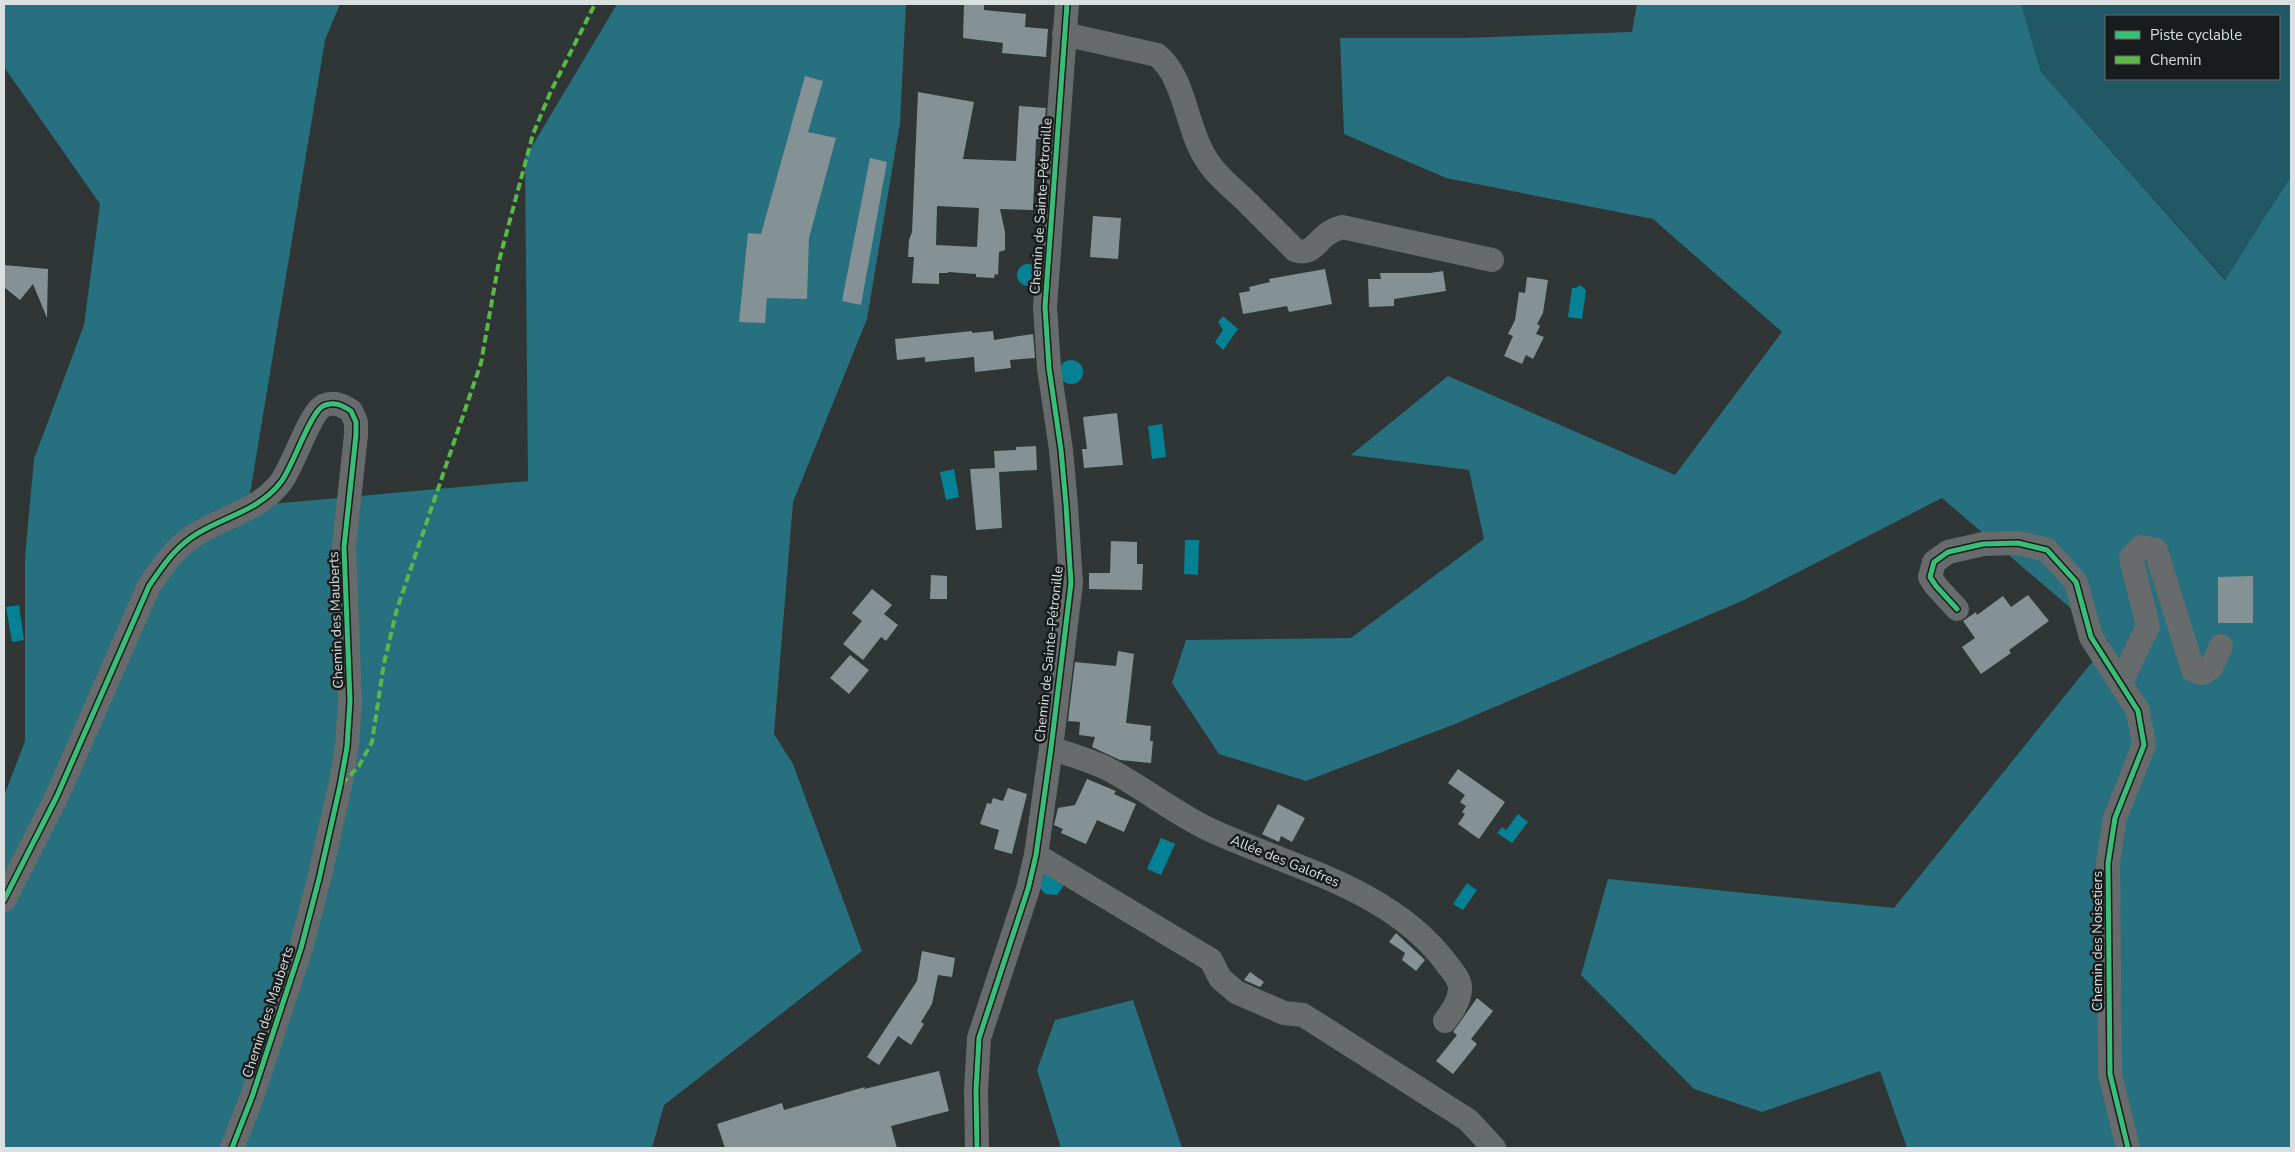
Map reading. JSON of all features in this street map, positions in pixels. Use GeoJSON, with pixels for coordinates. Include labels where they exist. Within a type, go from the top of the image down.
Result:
{"type":"FeatureCollection","features":[{"type":"Feature","properties":{"kind":"street","name":"Chemin de Sainte-Pétronille"},"geometry":{"type":"LineString","coordinates":[[976,1148],[976,1090],[979,1038],[1028,889],[1036,855],[1051,748],[1070,583],[1066,505],[1061,450],[1049,368],[1046,307],[1067,4]]}},
{"type":"Feature","properties":{"kind":"street"},"geometry":{"type":"LineString","coordinates":[[1064,34],[1157,55],[1165,62],[1177,83],[1194,138],[1205,158],[1218,175],[1295,250],[1301,253],[1310,250],[1329,232],[1342,227],[1492,260]]}},
{"type":"Feature","properties":{"kind":"street","name":"Chemin des Mauberts"},"geometry":{"type":"LineString","coordinates":[[4,900],[57,796],[149,586],[163,566],[175,550],[193,536],[257,505],[270,494],[282,481],[314,416],[322,406],[333,403],[351,411],[356,422],[356,435],[344,547],[350,701],[347,747],[322,870],[301,948],[252,1097],[232,1148]]}},
{"type":"Feature","properties":{"kind":"street","name":"Chemin des Noisetiers"},"geometry":{"type":"LineString","coordinates":[[1957,609],[1930,577],[1934,562],[1948,552],[1983,544],[2018,543],[2047,550],[2076,582],[2091,637],[2138,711],[2144,745],[2115,818],[2108,862],[2110,1074],[2128,1148]]}},
{"type":"Feature","properties":{"kind":"street"},"geometry":{"type":"LineString","coordinates":[[2121,682],[2148,626],[2131,558],[2141,547],[2156,550],[2193,670],[2202,673],[2211,668],[2221,646]]}},
{"type":"Feature","properties":{"kind":"street","name":"Allée des Galofres"},"geometry":{"type":"LineString","coordinates":[[1051,748],[1107,768],[1196,823],[1244,846],[1357,890],[1415,929],[1426,938],[1459,979],[1460,989],[1456,1004],[1445,1020]]}},
{"type":"Feature","properties":{"kind":"street"},"geometry":{"type":"LineString","coordinates":[[1036,855],[1211,960],[1220,978],[1236,992],[1284,1013],[1303,1014],[1468,1120],[1494,1148]]}},
{"type":"Feature","properties":{"kind":"shaded area"},"geometry":{"type":"Polygon","coordinates":[[[4,4],[340,4],[325,40],[248,506],[528,481],[525,158],[617,4],[906,4],[900,123],[867,319],[793,502],[774,734],[793,764],[862,951],[664,1105],[652,1148],[4,1148],[4,796],[25,741],[25,557],[34,459],[84,325],[100,204],[4,67],[4,4]]]}},
{"type":"Feature","properties":{"kind":"shaded area"},"geometry":{"type":"Polygon","coordinates":[[[1637,4],[2021,4],[2041,72],[2225,280],[2291,176],[2291,1148],[1907,1148],[1880,1071],[1762,1112],[1694,1089],[1581,975],[1608,879],[1894,908],[2109,641],[1942,498],[1744,600],[1455,724],[1306,781],[1219,754],[1172,683],[1186,640],[1351,638],[1484,539],[1469,470],[1351,455],[1448,376],[1675,475],[1782,332],[1653,219],[1446,178],[1344,134],[1340,38],[1464,38],[1632,32],[1637,4]]]}},
{"type":"Feature","properties":{"kind":"shaded area"},"geometry":{"type":"Polygon","coordinates":[[[2021,4],[2291,4],[2291,176],[2226,280],[2041,72],[2021,4]]]}},
{"type":"Feature","properties":{"kind":"shaded area"},"geometry":{"type":"Polygon","coordinates":[[[1028,264],[1038,271],[1039,275],[1032,285],[1028,286],[1018,279],[1017,275],[1024,265],[1028,264]]]}},
{"type":"Feature","properties":{"kind":"shaded area"},"geometry":{"type":"Polygon","coordinates":[[[1580,285],[1586,290],[1582,319],[1568,317],[1572,288],[1580,285]]]}},
{"type":"Feature","properties":{"kind":"shaded area"},"geometry":{"type":"Polygon","coordinates":[[[1223,316],[1238,329],[1223,350],[1215,342],[1223,330],[1218,322],[1223,316]]]}},
{"type":"Feature","properties":{"kind":"shaded area"},"geometry":{"type":"Polygon","coordinates":[[[1071,360],[1080,363],[1083,372],[1080,381],[1071,384],[1062,381],[1059,372],[1062,363],[1071,360]]]}},
{"type":"Feature","properties":{"kind":"shaded area"},"geometry":{"type":"Polygon","coordinates":[[[1162,424],[1166,457],[1152,459],[1148,426],[1162,424]]]}},
{"type":"Feature","properties":{"kind":"shaded area"},"geometry":{"type":"Polygon","coordinates":[[[954,469],[959,497],[946,500],[940,472],[954,469]]]}},
{"type":"Feature","properties":{"kind":"shaded area"},"geometry":{"type":"Polygon","coordinates":[[[1185,540],[1199,540],[1198,575],[1184,574],[1185,540]]]}},
{"type":"Feature","properties":{"kind":"shaded area"},"geometry":{"type":"Polygon","coordinates":[[[19,605],[24,640],[12,642],[6,607],[19,605]]]}},
{"type":"Feature","properties":{"kind":"shaded area"},"geometry":{"type":"Polygon","coordinates":[[[1518,814],[1528,822],[1512,843],[1497,833],[1502,827],[1506,830],[1518,814]]]}},
{"type":"Feature","properties":{"kind":"shaded area"},"geometry":{"type":"Polygon","coordinates":[[[1161,838],[1175,844],[1161,875],[1147,869],[1161,838]]]}},
{"type":"Feature","properties":{"kind":"shaded area"},"geometry":{"type":"Polygon","coordinates":[[[1047,872],[1064,885],[1057,895],[1045,894],[1040,888],[1044,874],[1047,872]]]}},
{"type":"Feature","properties":{"kind":"shaded area"},"geometry":{"type":"Polygon","coordinates":[[[1467,883],[1477,890],[1463,910],[1453,904],[1467,883]]]}},
{"type":"Feature","properties":{"kind":"shaded area"},"geometry":{"type":"Polygon","coordinates":[[[1133,1000],[1182,1148],[1061,1148],[1037,1070],[1055,1020],[1133,1000]]]}},
{"type":"Feature","properties":{"kind":"building"},"geometry":{"type":"Polygon","coordinates":[[[964,4],[984,4],[984,10],[1026,14],[1025,27],[1048,29],[1046,57],[1002,53],[1003,43],[963,38],[964,4]]]}},
{"type":"Feature","properties":{"kind":"building"},"geometry":{"type":"Polygon","coordinates":[[[805,76],[823,81],[808,132],[836,138],[809,238],[807,299],[767,298],[765,323],[739,322],[748,233],[761,234],[805,76]]]}},
{"type":"Feature","properties":{"kind":"building"},"geometry":{"type":"Polygon","coordinates":[[[918,92],[974,102],[963,159],[1016,161],[1019,106],[1046,108],[1043,139],[1036,139],[1033,210],[1000,209],[1005,232],[1005,250],[999,252],[998,275],[995,274],[994,278],[976,277],[976,274],[948,272],[939,273],[939,284],[912,283],[914,257],[908,257],[909,240],[912,232],[918,92]],[[937,206],[936,245],[977,247],[979,208],[937,206]]]}},
{"type":"Feature","properties":{"kind":"building"},"geometry":{"type":"Polygon","coordinates":[[[870,158],[887,162],[861,305],[842,301],[870,158]]]}},
{"type":"Feature","properties":{"kind":"building"},"geometry":{"type":"Polygon","coordinates":[[[1093,216],[1121,218],[1118,259],[1090,257],[1093,216]]]}},
{"type":"Feature","properties":{"kind":"building"},"geometry":{"type":"Polygon","coordinates":[[[4,265],[48,269],[47,318],[33,284],[20,300],[4,287],[4,265]]]}},
{"type":"Feature","properties":{"kind":"building"},"geometry":{"type":"Polygon","coordinates":[[[1325,269],[1332,304],[1289,312],[1287,306],[1243,314],[1239,293],[1250,291],[1249,287],[1270,282],[1269,279],[1325,269]]]}},
{"type":"Feature","properties":{"kind":"building"},"geometry":{"type":"Polygon","coordinates":[[[1443,271],[1446,291],[1394,299],[1394,306],[1369,307],[1368,279],[1381,279],[1380,273],[1430,273],[1443,271]]]}},
{"type":"Feature","properties":{"kind":"building"},"geometry":{"type":"Polygon","coordinates":[[[1527,277],[1548,280],[1543,313],[1537,324],[1540,326],[1536,334],[1544,337],[1533,359],[1526,355],[1522,364],[1504,356],[1513,336],[1508,334],[1515,320],[1519,292],[1525,293],[1527,277]]]}},
{"type":"Feature","properties":{"kind":"building"},"geometry":{"type":"Polygon","coordinates":[[[972,331],[972,333],[993,331],[994,340],[1033,334],[1035,358],[1010,360],[1011,368],[975,372],[974,357],[925,362],[925,357],[897,360],[895,339],[972,331]]]}},
{"type":"Feature","properties":{"kind":"building"},"geometry":{"type":"Polygon","coordinates":[[[1117,413],[1123,465],[1084,468],[1082,449],[1087,449],[1083,417],[1117,413]]]}},
{"type":"Feature","properties":{"kind":"building"},"geometry":{"type":"Polygon","coordinates":[[[1036,446],[1037,470],[999,472],[1002,528],[976,530],[970,469],[995,468],[994,451],[1016,450],[1016,447],[1036,446]]]}},
{"type":"Feature","properties":{"kind":"building"},"geometry":{"type":"Polygon","coordinates":[[[1111,541],[1137,542],[1137,564],[1143,564],[1142,590],[1089,589],[1089,573],[1110,573],[1111,541]]]}},
{"type":"Feature","properties":{"kind":"building"},"geometry":{"type":"Polygon","coordinates":[[[931,575],[947,576],[947,599],[930,599],[931,575]]]}},
{"type":"Feature","properties":{"kind":"building"},"geometry":{"type":"Polygon","coordinates":[[[2253,576],[2253,623],[2218,623],[2218,577],[2253,576]]]}},
{"type":"Feature","properties":{"kind":"building"},"geometry":{"type":"Polygon","coordinates":[[[872,589],[892,605],[884,614],[898,625],[886,641],[881,637],[863,660],[843,644],[862,621],[852,613],[872,589]]]}},
{"type":"Feature","properties":{"kind":"building"},"geometry":{"type":"Polygon","coordinates":[[[2028,595],[2049,621],[2009,650],[2011,653],[1981,674],[1962,647],[1975,638],[1963,621],[1976,612],[1977,615],[2003,596],[2011,607],[2028,595]]]}},
{"type":"Feature","properties":{"kind":"building"},"geometry":{"type":"Polygon","coordinates":[[[1118,651],[1134,654],[1126,723],[1151,726],[1150,741],[1153,741],[1151,763],[1120,760],[1092,747],[1095,737],[1079,735],[1080,722],[1068,721],[1075,662],[1116,666],[1118,651]]]}},
{"type":"Feature","properties":{"kind":"building"},"geometry":{"type":"Polygon","coordinates":[[[850,655],[869,670],[849,694],[830,678],[850,655]]]}},
{"type":"Feature","properties":{"kind":"building"},"geometry":{"type":"Polygon","coordinates":[[[1458,769],[1505,802],[1479,839],[1458,824],[1465,814],[1462,812],[1466,806],[1460,802],[1465,795],[1448,783],[1458,769]]]}},
{"type":"Feature","properties":{"kind":"building"},"geometry":{"type":"Polygon","coordinates":[[[1087,779],[1116,791],[1114,794],[1136,804],[1124,832],[1097,820],[1086,844],[1061,833],[1063,829],[1054,825],[1058,808],[1075,805],[1087,779]]]}},
{"type":"Feature","properties":{"kind":"building"},"geometry":{"type":"Polygon","coordinates":[[[1008,788],[1027,794],[1012,854],[994,849],[999,830],[980,824],[987,803],[991,804],[993,798],[1003,801],[1008,788]]]}},
{"type":"Feature","properties":{"kind":"building"},"geometry":{"type":"Polygon","coordinates":[[[1278,804],[1305,818],[1292,842],[1281,836],[1279,842],[1262,834],[1278,804]]]}},
{"type":"Feature","properties":{"kind":"building"},"geometry":{"type":"Polygon","coordinates":[[[1396,933],[1425,960],[1416,971],[1402,960],[1405,953],[1389,942],[1396,933]]]}},
{"type":"Feature","properties":{"kind":"building"},"geometry":{"type":"Polygon","coordinates":[[[922,951],[955,958],[952,977],[938,975],[932,1004],[921,1022],[924,1024],[911,1045],[898,1036],[879,1065],[867,1057],[917,981],[922,951]]]}},
{"type":"Feature","properties":{"kind":"building"},"geometry":{"type":"Polygon","coordinates":[[[1250,972],[1264,982],[1260,987],[1244,980],[1250,972]]]}},
{"type":"Feature","properties":{"kind":"building"},"geometry":{"type":"Polygon","coordinates":[[[1477,998],[1493,1011],[1471,1039],[1477,1044],[1453,1074],[1436,1061],[1457,1035],[1453,1032],[1477,998]]]}},
{"type":"Feature","properties":{"kind":"building"},"geometry":{"type":"Polygon","coordinates":[[[939,1071],[949,1111],[891,1126],[897,1148],[725,1148],[717,1124],[782,1103],[784,1110],[865,1087],[864,1089],[939,1071]]]}},
{"type":"Feature","properties":{"kind":"marked path"},"geometry":{"type":"LineString","coordinates":[[342,784],[359,766],[372,742],[384,663],[397,609],[481,363],[499,261],[533,134],[551,91],[595,4]]}},
{"type":"Feature","properties":{"kind":"cycle path"},"geometry":{"type":"LineString","coordinates":[[977,1148],[976,1090],[979,1038],[1028,889],[1036,855],[1071,583],[1061,450],[1049,368],[1045,307],[1067,4]]}},
{"type":"Feature","properties":{"kind":"cycle path"},"geometry":{"type":"LineString","coordinates":[[4,900],[57,796],[149,586],[173,553],[185,542],[203,530],[250,507],[272,492],[286,474],[307,429],[323,406],[338,404],[351,411],[356,422],[356,435],[344,547],[350,701],[347,747],[319,879],[301,948],[252,1097],[232,1148]]}},
{"type":"Feature","properties":{"kind":"cycle path"},"geometry":{"type":"LineString","coordinates":[[1957,609],[1930,577],[1934,562],[1948,552],[1983,544],[2018,543],[2047,550],[2076,582],[2091,637],[2138,711],[2144,745],[2115,818],[2108,863],[2110,1074],[2128,1148]]}}]}
